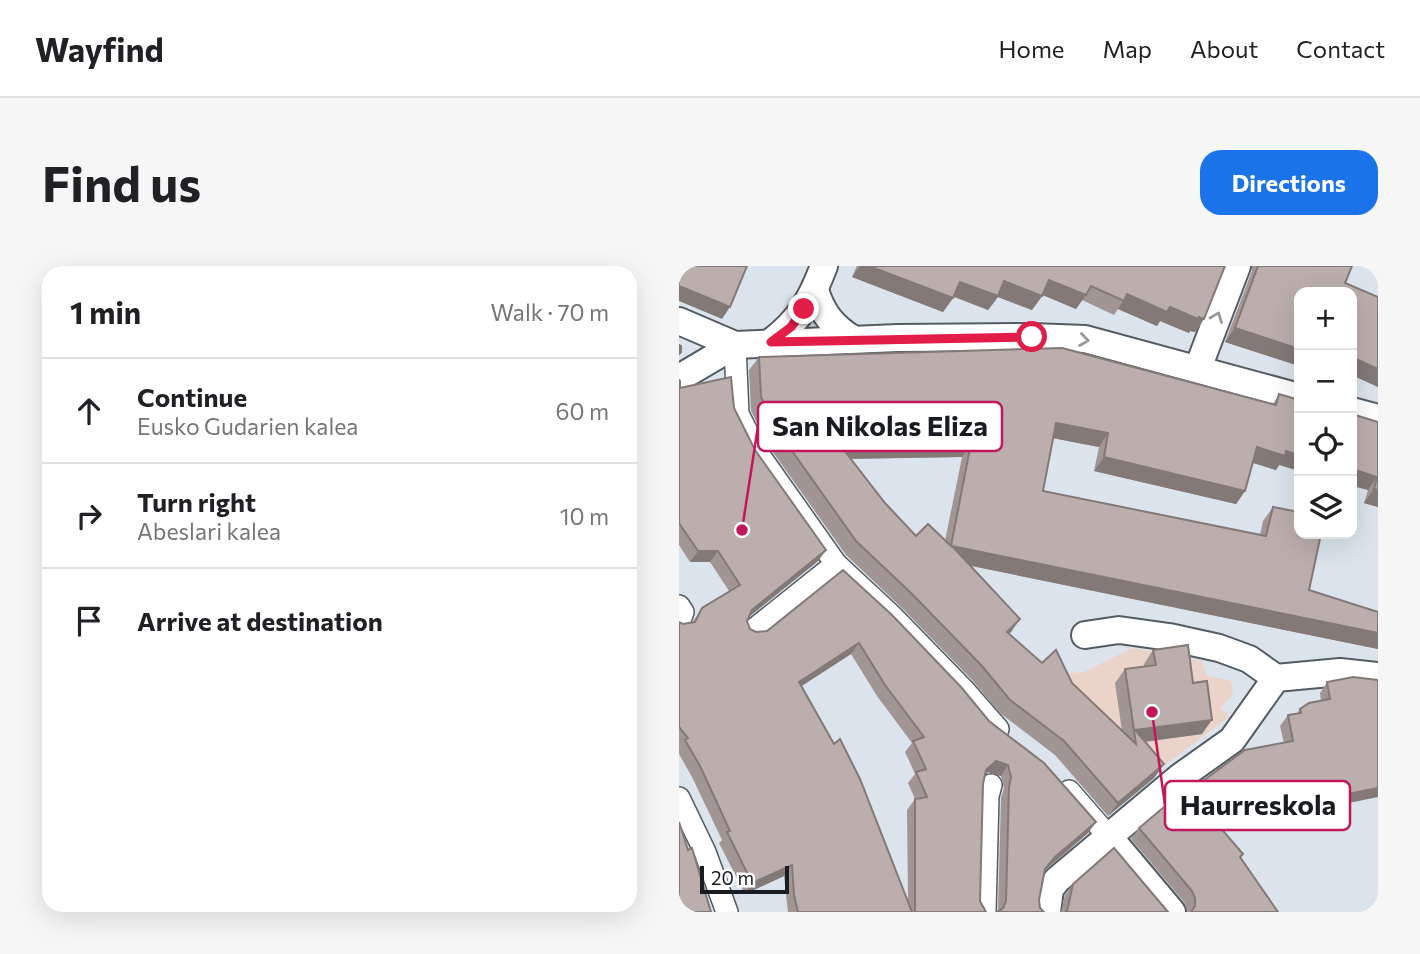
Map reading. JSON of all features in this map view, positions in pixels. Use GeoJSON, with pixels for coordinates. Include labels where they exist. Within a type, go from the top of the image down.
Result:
{"type":"FeatureCollection","features":[{"type":"Feature","properties":{"kind":"street"},"geometry":{"type":"LineString","coordinates":[[1198,368],[1237,266]]}},
{"type":"Feature","properties":{"kind":"street"},"geometry":{"type":"LineString","coordinates":[[819,278],[821,309],[837,329],[853,339]]}},
{"type":"Feature","properties":{"kind":"street"},"geometry":{"type":"LineString","coordinates":[[771,342],[791,327],[819,278]]}},
{"type":"Feature","properties":{"kind":"street"},"geometry":{"type":"LineString","coordinates":[[679,321],[735,345]]}},
{"type":"Feature","properties":{"kind":"street"},"geometry":{"type":"LineString","coordinates":[[679,378],[735,345],[853,339],[1032,337],[1085,339],[1294,396]]}},
{"type":"Feature","properties":{"kind":"street"},"geometry":{"type":"LineString","coordinates":[[735,345],[739,414],[759,456],[836,564],[902,626],[963,689],[991,723],[1013,740]]}},
{"type":"Feature","properties":{"kind":"street"},"geometry":{"type":"LineString","coordinates":[[1357,412],[1378,418]]}},
{"type":"Feature","properties":{"kind":"street"},"geometry":{"type":"LineString","coordinates":[[752,631],[836,564]]}},
{"type":"Feature","properties":{"kind":"street"},"geometry":{"type":"LineString","coordinates":[[679,606],[683,612],[679,623]]}},
{"type":"Feature","properties":{"kind":"street"},"geometry":{"type":"LineString","coordinates":[[1085,635],[1119,631],[1169,637],[1219,648],[1249,659],[1276,678],[1340,672],[1378,676]]}},
{"type":"Feature","properties":{"kind":"street"},"geometry":{"type":"LineString","coordinates":[[1047,912],[1050,889],[1057,880],[1180,777],[1232,740],[1276,678]]}},
{"type":"Feature","properties":{"kind":"street"},"geometry":{"type":"LineString","coordinates":[[1054,775],[1172,912]]}},
{"type":"Feature","properties":{"kind":"street"},"geometry":{"type":"LineString","coordinates":[[985,912],[988,796],[991,785]]}},
{"type":"Feature","properties":{"kind":"street"},"geometry":{"type":"LineString","coordinates":[[679,798],[705,852],[727,912]]}},
{"type":"Feature","properties":{"kind":"shaded area"},"geometry":{"type":"Polygon","coordinates":[[[1132,648],[1202,661],[1207,676],[1231,681],[1233,695],[1221,707],[1229,717],[1152,775],[1093,726],[1067,673],[1084,672],[1132,648]]]}},
{"type":"Feature","properties":{"kind":"building"},"geometry":{"type":"Polygon","coordinates":[[[679,266],[747,266],[730,307],[679,286],[679,266]]]}},
{"type":"Feature","properties":{"kind":"building"},"geometry":{"type":"Polygon","coordinates":[[[869,266],[1225,266],[1204,319],[1198,319],[1170,307],[1167,312],[1127,294],[1124,301],[1091,286],[1086,295],[1049,280],[1042,296],[1004,281],[998,296],[960,282],[953,298],[869,266]]]}},
{"type":"Feature","properties":{"kind":"building"},"geometry":{"type":"Polygon","coordinates":[[[1258,266],[1352,266],[1345,283],[1354,287],[1294,287],[1294,347],[1235,328],[1258,266]]]}},
{"type":"Feature","properties":{"kind":"building"},"geometry":{"type":"Polygon","coordinates":[[[1357,288],[1378,297],[1378,369],[1357,359],[1357,288]]]}},
{"type":"Feature","properties":{"kind":"building"},"geometry":{"type":"Polygon","coordinates":[[[1062,348],[1276,405],[1279,394],[1294,398],[1294,453],[1286,451],[1285,456],[1257,447],[1245,491],[1104,457],[1108,433],[1056,423],[1043,491],[1266,536],[1273,507],[1294,511],[1294,539],[1320,539],[1309,590],[1378,612],[1378,633],[952,546],[1020,619],[1007,632],[1042,663],[1056,650],[1072,683],[1136,744],[1125,669],[1156,665],[1153,650],[1188,645],[1193,683],[1207,681],[1212,720],[1135,730],[1164,764],[1118,803],[1064,741],[1010,700],[982,666],[856,541],[780,434],[761,397],[759,357],[1062,348]],[[971,443],[840,445],[885,503],[916,536],[928,524],[951,546],[971,443]]]}},
{"type":"Feature","properties":{"kind":"building"},"geometry":{"type":"Polygon","coordinates":[[[731,377],[734,408],[755,450],[826,550],[752,610],[747,621],[750,629],[756,632],[767,631],[843,570],[892,615],[961,687],[989,721],[1044,763],[1096,822],[1045,869],[1039,900],[1040,908],[1044,912],[997,912],[1003,908],[1006,901],[1011,777],[1008,765],[996,761],[986,770],[983,784],[980,901],[986,912],[915,912],[915,799],[927,797],[916,772],[926,769],[913,741],[924,737],[885,685],[859,643],[799,682],[834,744],[840,739],[860,779],[912,912],[798,912],[792,865],[752,883],[727,832],[730,831],[700,766],[685,740],[688,738],[679,727],[679,622],[695,622],[702,608],[740,585],[718,551],[698,551],[679,523],[679,380],[680,388],[731,377]]]}},
{"type":"Feature","properties":{"kind":"building"},"geometry":{"type":"Polygon","coordinates":[[[1357,416],[1378,422],[1378,490],[1374,489],[1377,477],[1357,471],[1357,416]]]}},
{"type":"Feature","properties":{"kind":"building"},"geometry":{"type":"Polygon","coordinates":[[[1353,677],[1378,680],[1378,788],[1313,801],[1309,785],[1259,794],[1218,825],[1243,854],[1240,857],[1278,912],[1191,912],[1195,906],[1192,891],[1139,828],[1183,791],[1185,794],[1245,750],[1293,741],[1288,715],[1301,713],[1300,709],[1309,703],[1330,699],[1327,682],[1353,677]]]}},
{"type":"Feature","properties":{"kind":"building"},"geometry":{"type":"Polygon","coordinates":[[[679,822],[688,850],[692,848],[711,912],[679,912],[679,822]]]}},
{"type":"Feature","properties":{"kind":"building"},"geometry":{"type":"Polygon","coordinates":[[[1114,848],[1168,912],[1065,912],[1073,884],[1114,848]]]}},
{"type":"Feature","properties":{"kind":"place","name":"San Nikolas Eliza"},"geometry":{"type":"Point","coordinates":[742,530]}},
{"type":"Feature","properties":{"kind":"place","name":"Haurreskola"},"geometry":{"type":"Point","coordinates":[1152,712]}},
{"type":"Feature","properties":{"kind":"route"},"geometry":{"type":"LineString","coordinates":[[804,309],[791,327],[771,342],[1032,337]]}}]}
